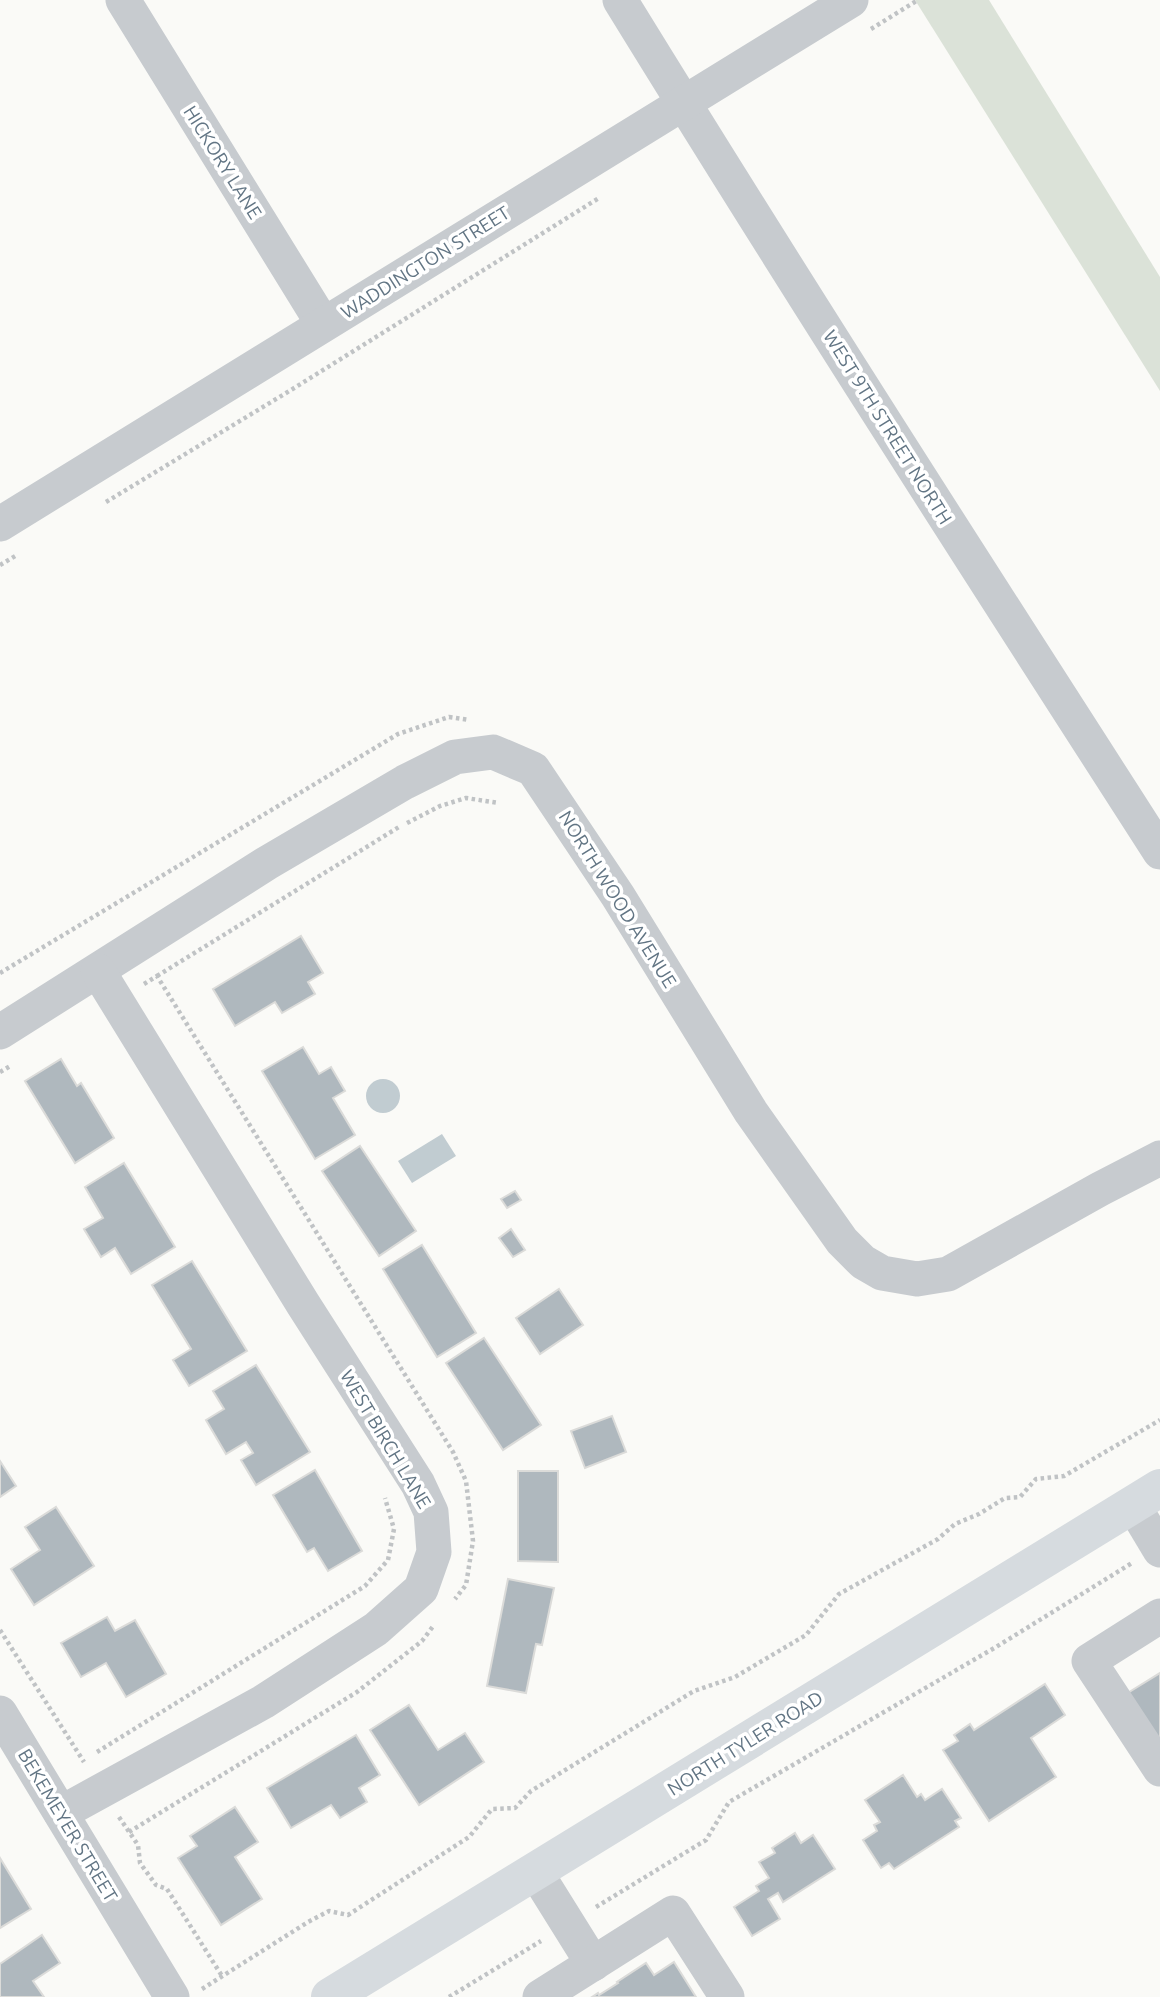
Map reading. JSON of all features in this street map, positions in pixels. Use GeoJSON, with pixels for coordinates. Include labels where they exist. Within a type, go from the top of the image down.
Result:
{"type":"FeatureCollection","features":[{"type":"Feature","properties":{"kind":"main road","name":"NORTH TYLER ROAD"},"geometry":{"type":"LineString","coordinates":[[330,1997],[1147,1496]]}},
{"type":"Feature","properties":{"kind":"street","name":"HICKORY LANE"},"geometry":{"type":"LineString","coordinates":[[124,0],[323,324]]}},
{"type":"Feature","properties":{"kind":"street","name":"WEST 9TH STREET NORTH"},"geometry":{"type":"LineString","coordinates":[[620,0],[958,538],[1160,852]]}},
{"type":"Feature","properties":{"kind":"street","name":"WADDINGTON STREET"},"geometry":{"type":"LineString","coordinates":[[0,524],[851,0]]}},
{"type":"Feature","properties":{"kind":"street","name":"NORTH WOOD AVENUE"},"geometry":{"type":"LineString","coordinates":[[0,1031],[267,863],[405,782],[455,757],[493,752],[533,769],[618,896],[751,1112],[842,1241],[863,1262],[883,1273],[916,1279],[948,1274],[1160,1158]]}},
{"type":"Feature","properties":{"kind":"street","name":"WEST BIRCH LANE"},"geometry":{"type":"LineString","coordinates":[[61,1813],[262,1702],[376,1629],[421,1589],[434,1552],[430,1512],[418,1485],[98,971]]}},
{"type":"Feature","properties":{"kind":"street"},"geometry":{"type":"LineString","coordinates":[[1147,1496],[1159,1548]]}},
{"type":"Feature","properties":{"kind":"street"},"geometry":{"type":"LineString","coordinates":[[1160,1616],[1089,1661],[1160,1769]]}},
{"type":"Feature","properties":{"kind":"street","name":"BEKEMEYER STREET"},"geometry":{"type":"LineString","coordinates":[[0,1713],[135,1937],[186,1994]]}},
{"type":"Feature","properties":{"kind":"street"},"geometry":{"type":"LineString","coordinates":[[535,1871],[593,1964]]}},
{"type":"Feature","properties":{"kind":"street"},"geometry":{"type":"LineString","coordinates":[[540,1997],[673,1913],[727,1997]]}},
{"type":"Feature","properties":{"kind":"path"},"geometry":{"type":"LineString","coordinates":[[860,35],[918,0]]}},
{"type":"Feature","properties":{"kind":"path"},"geometry":{"type":"LineString","coordinates":[[105,502],[291,390],[608,192]]}},
{"type":"Feature","properties":{"kind":"path"},"geometry":{"type":"LineString","coordinates":[[0,565],[23,551]]}},
{"type":"Feature","properties":{"kind":"path"},"geometry":{"type":"LineString","coordinates":[[0,973],[398,734],[449,717],[475,720]]}},
{"type":"Feature","properties":{"kind":"path"},"geometry":{"type":"LineString","coordinates":[[117,1001],[406,823],[440,806],[466,798],[499,803]]}},
{"type":"Feature","properties":{"kind":"path"},"geometry":{"type":"LineString","coordinates":[[158,976],[457,1462],[466,1481],[472,1541],[466,1585],[451,1604]]}},
{"type":"Feature","properties":{"kind":"path"},"geometry":{"type":"LineString","coordinates":[[0,1072],[23,1058]]}},
{"type":"Feature","properties":{"kind":"path"},"geometry":{"type":"LineString","coordinates":[[186,1994],[328,1911],[348,1915],[469,1837],[492,1809],[516,1808],[531,1791],[694,1691],[735,1677],[806,1635],[839,1594],[938,1539],[955,1524],[1006,1498],[1020,1497],[1036,1479],[1064,1476],[1160,1420]]}},
{"type":"Feature","properties":{"kind":"path"},"geometry":{"type":"LineString","coordinates":[[95,1753],[365,1586],[388,1560],[394,1529],[386,1499],[379,1487]]}},
{"type":"Feature","properties":{"kind":"path"},"geometry":{"type":"LineString","coordinates":[[449,1997],[706,1840],[729,1802],[996,1647],[1159,1548]]}},
{"type":"Feature","properties":{"kind":"path"},"geometry":{"type":"LineString","coordinates":[[129,1832],[357,1692],[422,1640],[437,1622]]}},
{"type":"Feature","properties":{"kind":"shaded area"},"geometry":{"type":"Polygon","coordinates":[[[915,0],[989,0],[1160,277],[1160,391],[915,0]]]}},
{"type":"Feature","properties":{"kind":"shaded area"},"geometry":{"type":"Polygon","coordinates":[[[383,1079],[395,1084],[400,1096],[395,1108],[383,1113],[371,1108],[366,1096],[371,1084],[383,1079]]]}},
{"type":"Feature","properties":{"kind":"shaded area"},"geometry":{"type":"Polygon","coordinates":[[[442,1134],[456,1156],[412,1183],[398,1161],[442,1134]]]}},
{"type":"Feature","properties":{"kind":"building"},"geometry":{"type":"Polygon","coordinates":[[[301,936],[323,973],[308,982],[315,994],[282,1013],[275,1002],[235,1026],[213,989],[301,936]]]}},
{"type":"Feature","properties":{"kind":"building"},"geometry":{"type":"Polygon","coordinates":[[[303,1047],[319,1074],[331,1067],[345,1091],[333,1098],[355,1135],[315,1159],[262,1071],[303,1047]]]}},
{"type":"Feature","properties":{"kind":"building"},"geometry":{"type":"Polygon","coordinates":[[[61,1059],[77,1086],[81,1083],[114,1138],[75,1163],[25,1081],[61,1059]]]}},
{"type":"Feature","properties":{"kind":"building"},"geometry":{"type":"Polygon","coordinates":[[[360,1146],[416,1231],[379,1256],[322,1171],[360,1146]]]}},
{"type":"Feature","properties":{"kind":"building"},"geometry":{"type":"Polygon","coordinates":[[[124,1163],[175,1247],[131,1274],[115,1248],[101,1257],[84,1229],[103,1218],[85,1187],[124,1163]]]}},
{"type":"Feature","properties":{"kind":"building"},"geometry":{"type":"Polygon","coordinates":[[[515,1191],[521,1200],[507,1208],[501,1199],[515,1191]]]}},
{"type":"Feature","properties":{"kind":"building"},"geometry":{"type":"Polygon","coordinates":[[[511,1229],[525,1250],[513,1257],[499,1238],[511,1229]]]}},
{"type":"Feature","properties":{"kind":"building"},"geometry":{"type":"Polygon","coordinates":[[[422,1245],[476,1333],[437,1357],[383,1269],[422,1245]]]}},
{"type":"Feature","properties":{"kind":"building"},"geometry":{"type":"Polygon","coordinates":[[[192,1261],[247,1351],[189,1386],[173,1360],[191,1349],[152,1285],[192,1261]]]}},
{"type":"Feature","properties":{"kind":"building"},"geometry":{"type":"Polygon","coordinates":[[[559,1289],[583,1325],[540,1354],[516,1318],[559,1289]]]}},
{"type":"Feature","properties":{"kind":"building"},"geometry":{"type":"Polygon","coordinates":[[[484,1338],[541,1425],[503,1450],[446,1363],[484,1338]]]}},
{"type":"Feature","properties":{"kind":"building"},"geometry":{"type":"Polygon","coordinates":[[[256,1365],[310,1452],[256,1485],[241,1460],[253,1453],[246,1442],[226,1454],[206,1420],[224,1409],[213,1391],[256,1365]]]}},
{"type":"Feature","properties":{"kind":"building"},"geometry":{"type":"Polygon","coordinates":[[[612,1416],[626,1452],[585,1468],[571,1431],[612,1416]]]}},
{"type":"Feature","properties":{"kind":"building"},"geometry":{"type":"Polygon","coordinates":[[[0,1461],[16,1486],[0,1497],[0,1461]]]}},
{"type":"Feature","properties":{"kind":"building"},"geometry":{"type":"Polygon","coordinates":[[[315,1470],[362,1551],[328,1571],[314,1548],[307,1552],[273,1495],[315,1470]]]}},
{"type":"Feature","properties":{"kind":"building"},"geometry":{"type":"Polygon","coordinates":[[[518,1471],[558,1471],[558,1562],[518,1561],[518,1471]]]}},
{"type":"Feature","properties":{"kind":"building"},"geometry":{"type":"Polygon","coordinates":[[[56,1507],[94,1566],[34,1605],[11,1569],[40,1550],[25,1527],[56,1507]]]}},
{"type":"Feature","properties":{"kind":"building"},"geometry":{"type":"Polygon","coordinates":[[[508,1579],[554,1588],[542,1645],[536,1644],[526,1693],[487,1686],[508,1579]]]}},
{"type":"Feature","properties":{"kind":"building"},"geometry":{"type":"Polygon","coordinates":[[[107,1617],[115,1631],[135,1620],[166,1674],[126,1697],[106,1663],[81,1677],[61,1643],[107,1617]]]}},
{"type":"Feature","properties":{"kind":"building"},"geometry":{"type":"Polygon","coordinates":[[[1160,1673],[1160,1750],[1126,1694],[1160,1673]]]}},
{"type":"Feature","properties":{"kind":"building"},"geometry":{"type":"Polygon","coordinates":[[[1045,1684],[1065,1715],[1031,1738],[1056,1777],[989,1821],[943,1750],[958,1741],[954,1735],[970,1724],[974,1730],[1045,1684]]]}},
{"type":"Feature","properties":{"kind":"building"},"geometry":{"type":"Polygon","coordinates":[[[409,1705],[438,1750],[465,1733],[484,1762],[419,1805],[370,1730],[409,1705]]]}},
{"type":"Feature","properties":{"kind":"building"},"geometry":{"type":"Polygon","coordinates":[[[356,1735],[380,1775],[359,1788],[367,1802],[340,1818],[331,1805],[291,1828],[267,1788],[356,1735]]]}},
{"type":"Feature","properties":{"kind":"building"},"geometry":{"type":"Polygon","coordinates":[[[903,1775],[917,1797],[921,1794],[925,1800],[942,1789],[961,1818],[955,1821],[959,1827],[894,1869],[889,1863],[881,1868],[863,1840],[877,1831],[874,1825],[880,1822],[865,1800],[903,1775]]]}},
{"type":"Feature","properties":{"kind":"building"},"geometry":{"type":"Polygon","coordinates":[[[235,1807],[258,1842],[235,1857],[262,1899],[221,1925],[178,1858],[197,1846],[190,1836],[235,1807]]]}},
{"type":"Feature","properties":{"kind":"building"},"geometry":{"type":"Polygon","coordinates":[[[795,1833],[801,1843],[813,1835],[835,1869],[783,1902],[778,1893],[768,1899],[780,1919],[752,1936],[734,1907],[759,1891],[756,1886],[769,1878],[759,1862],[775,1853],[772,1848],[795,1833]]]}},
{"type":"Feature","properties":{"kind":"building"},"geometry":{"type":"Polygon","coordinates":[[[0,1858],[31,1909],[0,1928],[0,1858]]]}},
{"type":"Feature","properties":{"kind":"building"},"geometry":{"type":"Polygon","coordinates":[[[42,1935],[60,1963],[33,1981],[44,1997],[0,1997],[0,1964],[42,1935]]]}},
{"type":"Feature","properties":{"kind":"building"},"geometry":{"type":"Polygon","coordinates":[[[674,1962],[696,1997],[592,1997],[646,1963],[654,1975],[674,1962]]]}}]}
